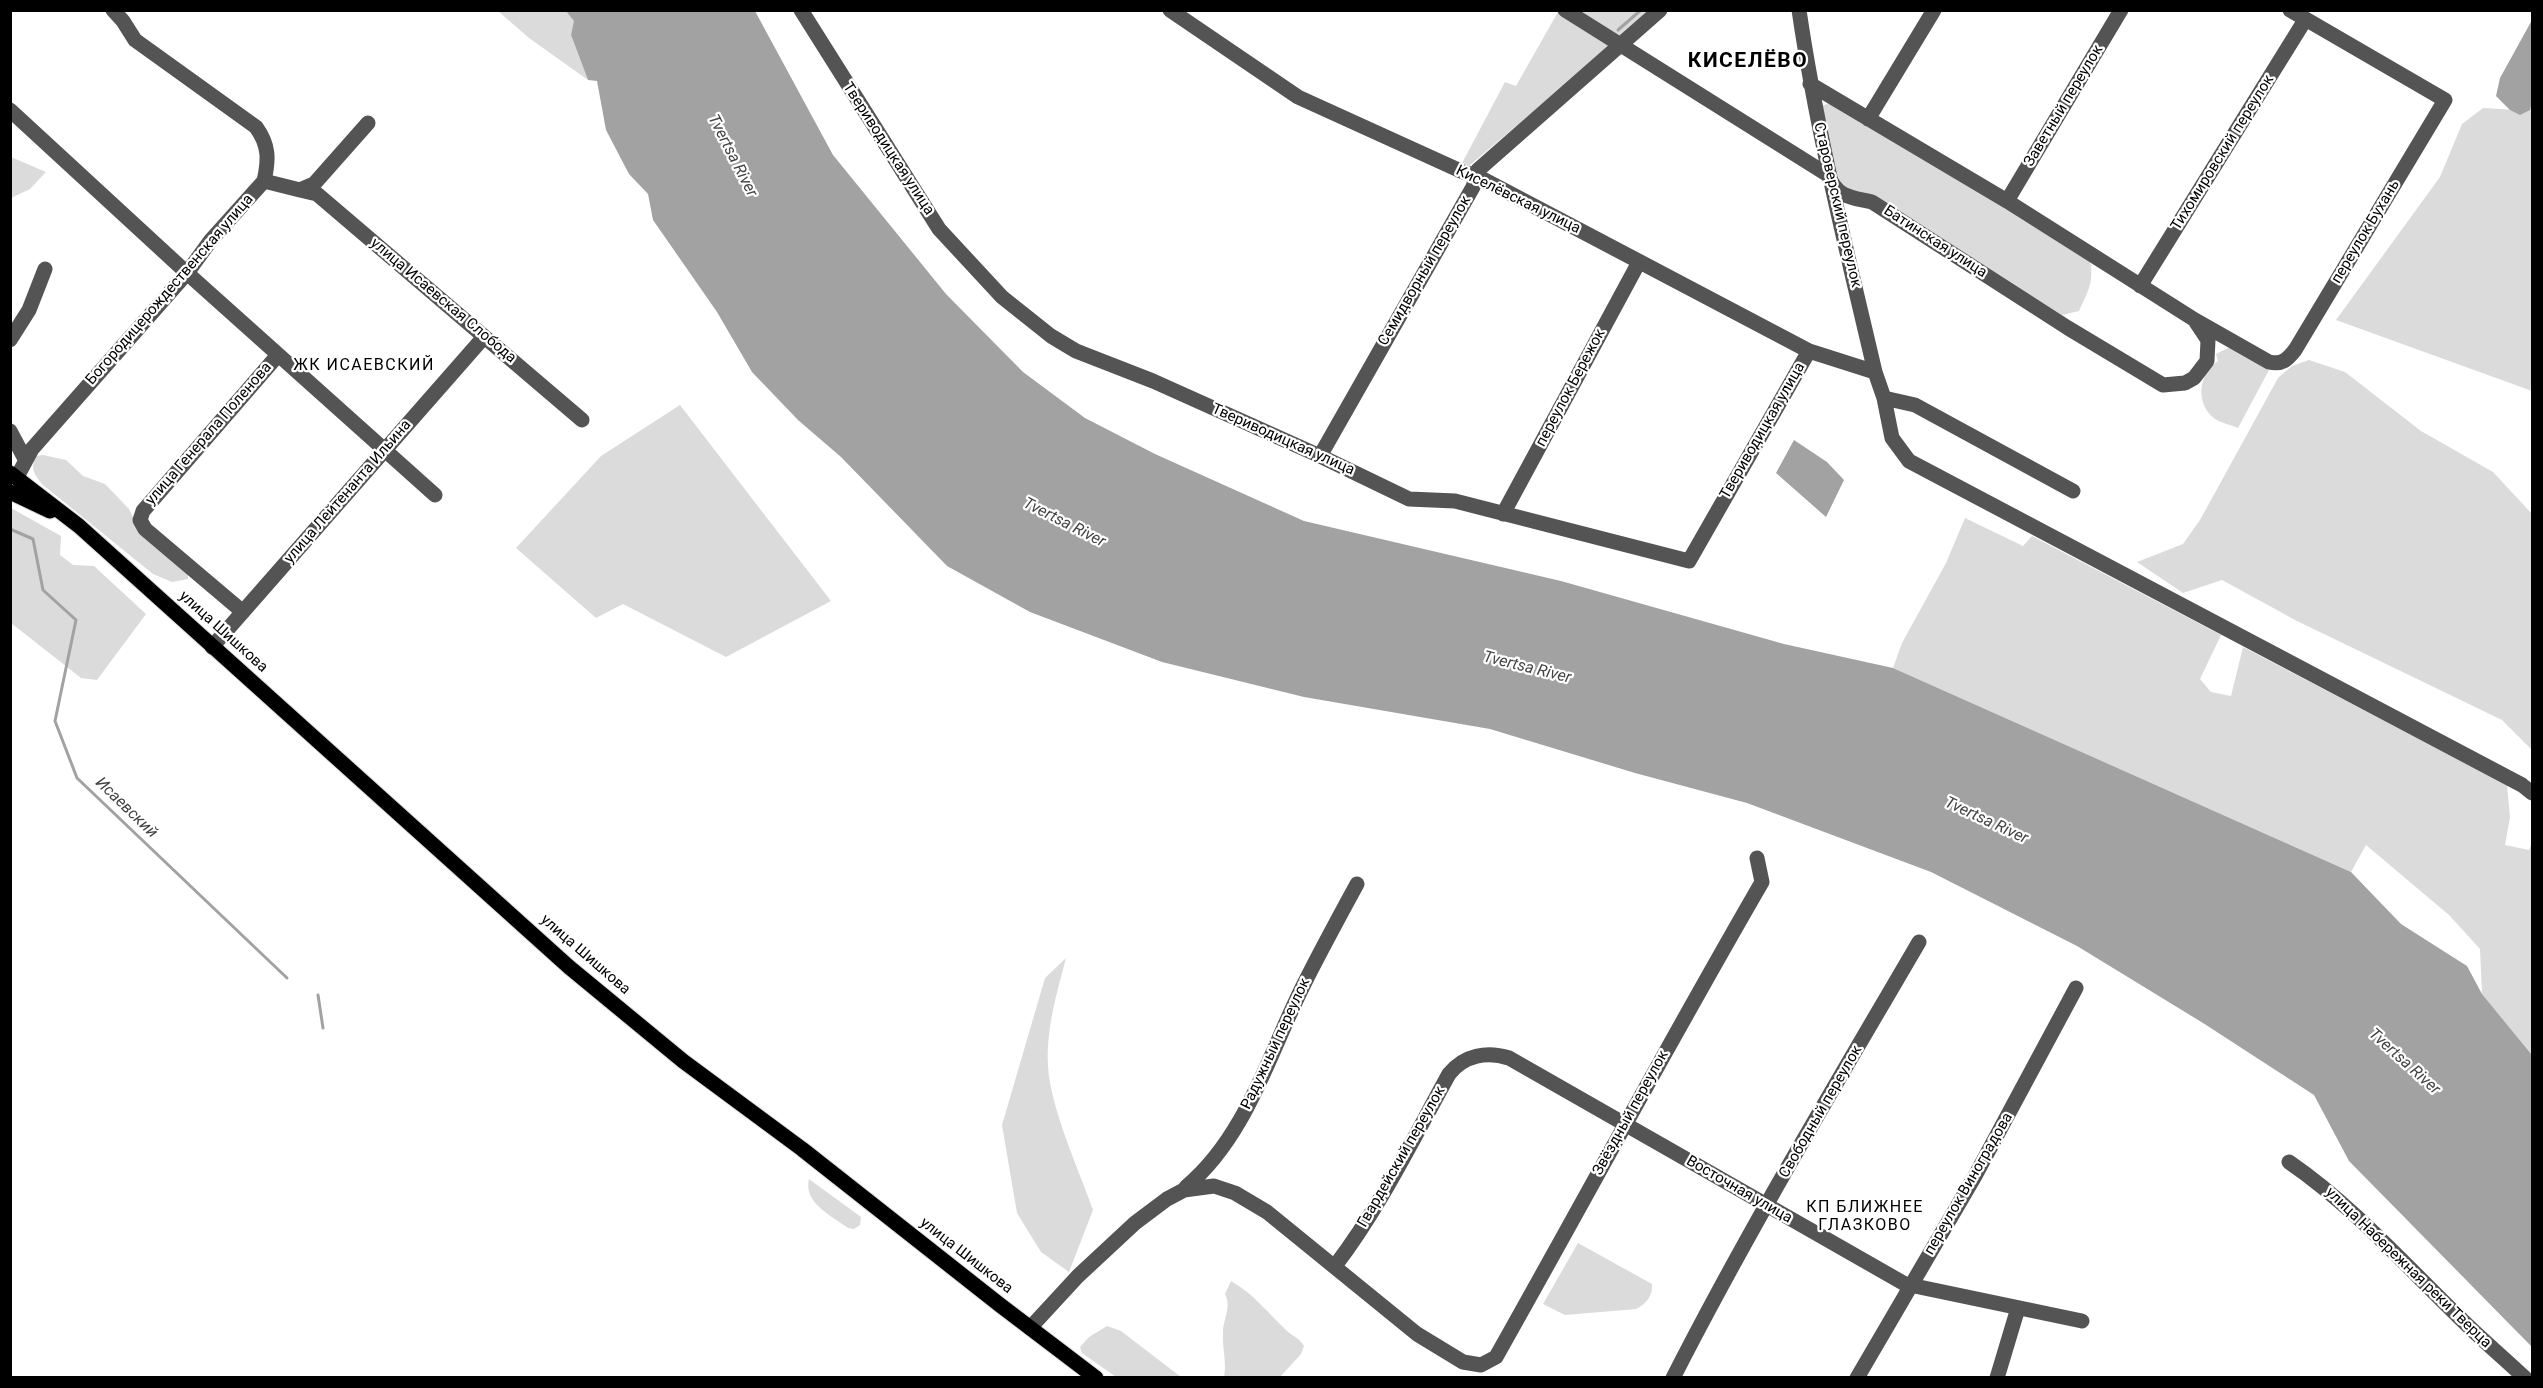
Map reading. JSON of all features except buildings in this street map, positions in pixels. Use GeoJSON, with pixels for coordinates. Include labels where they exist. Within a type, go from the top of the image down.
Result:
{"type":"FeatureCollection","features":[{"type":"Feature","properties":{"kind":"main road","name":"улица Шишкова"},"geometry":{"type":"LineString","coordinates":[[14,475],[79,526],[578,975],[683,1061],[802,1149],[1096,1377]]}},
{"type":"Feature","properties":{"kind":"main road","name":"улица Шишкова"},"geometry":{"type":"LineString","coordinates":[[10,492],[79,526]]}},
{"type":"Feature","properties":{"kind":"street"},"geometry":{"type":"LineString","coordinates":[[113,10],[135,40],[256,127],[268,148],[264,181]]}},
{"type":"Feature","properties":{"kind":"street","name":"Твериводицкая улица"},"geometry":{"type":"LineString","coordinates":[[801,10],[939,229],[1002,297],[1051,336],[1076,351],[1153,381],[1409,499],[1455,501],[1689,561],[1809,351]]}},
{"type":"Feature","properties":{"kind":"street","name":"Киселёвская улица"},"geometry":{"type":"LineString","coordinates":[[1170,10],[1298,97],[1463,172],[1475,175],[1809,351],[1875,372]]}},
{"type":"Feature","properties":{"kind":"street","name":"Батинская улица"},"geometry":{"type":"LineString","coordinates":[[1565,10],[1828,175],[1833,188],[1844,196],[1872,202],[2068,328],[2163,385],[2174,386],[2194,378],[2207,361],[2208,340],[2195,320]]}},
{"type":"Feature","properties":{"kind":"street","name":"Семидворный переулок"},"geometry":{"type":"LineString","coordinates":[[1320,456],[1473,187],[1475,175],[1660,10]]}},
{"type":"Feature","properties":{"kind":"street","name":"Староверский переулок"},"geometry":{"type":"LineString","coordinates":[[1799,10],[1810,84],[1828,175],[1875,372],[1884,398],[1892,438],[1908,461],[2502,774],[2532,793]]}},
{"type":"Feature","properties":{"kind":"street"},"geometry":{"type":"LineString","coordinates":[[1868,119],[1934,10]]}},
{"type":"Feature","properties":{"kind":"street","name":"Заветный переулок"},"geometry":{"type":"LineString","coordinates":[[2007,201],[2121,10]]}},
{"type":"Feature","properties":{"kind":"street"},"geometry":{"type":"LineString","coordinates":[[2290,10],[2306,20]]}},
{"type":"Feature","properties":{"kind":"street","name":"переулок Бухань"},"geometry":{"type":"LineString","coordinates":[[2195,320],[2269,362],[2276,364],[2285,362],[2295,350],[2445,100],[2306,20]]}},
{"type":"Feature","properties":{"kind":"street","name":"Тихомировский переулок"},"geometry":{"type":"LineString","coordinates":[[2140,286],[2306,20]]}},
{"type":"Feature","properties":{"kind":"street"},"geometry":{"type":"LineString","coordinates":[[1810,84],[2007,201],[2195,320]]}},
{"type":"Feature","properties":{"kind":"street"},"geometry":{"type":"LineString","coordinates":[[10,110],[187,273],[435,495]]}},
{"type":"Feature","properties":{"kind":"street"},"geometry":{"type":"LineString","coordinates":[[300,190],[314,184],[368,123]]}},
{"type":"Feature","properties":{"kind":"street","name":"Богородицерождественская улица"},"geometry":{"type":"LineString","coordinates":[[14,475],[25,459],[187,273],[211,240],[264,181],[300,190]]}},
{"type":"Feature","properties":{"kind":"street","name":"улица Исаевская Слобода"},"geometry":{"type":"LineString","coordinates":[[300,190],[317,194],[582,420]]}},
{"type":"Feature","properties":{"kind":"street","name":"переулок Бережок"},"geometry":{"type":"LineString","coordinates":[[1503,514],[1639,262]]}},
{"type":"Feature","properties":{"kind":"street"},"geometry":{"type":"LineString","coordinates":[[10,340],[29,310],[45,269]]}},
{"type":"Feature","properties":{"kind":"street","name":"улица Лейтенанта Ильина"},"geometry":{"type":"LineString","coordinates":[[212,647],[484,337]]}},
{"type":"Feature","properties":{"kind":"street","name":"улица Генерала Поленова"},"geometry":{"type":"LineString","coordinates":[[243,612],[145,529],[140,520],[143,511],[278,355]]}},
{"type":"Feature","properties":{"kind":"street"},"geometry":{"type":"LineString","coordinates":[[1884,398],[1915,405],[2073,491]]}},
{"type":"Feature","properties":{"kind":"street"},"geometry":{"type":"LineString","coordinates":[[10,431],[25,459]]}},
{"type":"Feature","properties":{"kind":"street","name":"Звёздный переулок"},"geometry":{"type":"LineString","coordinates":[[1335,1266],[1417,1334],[1464,1362],[1481,1365],[1496,1357],[1626,1125],[1680,1023],[1762,882],[1757,858]]}},
{"type":"Feature","properties":{"kind":"street","name":"Радужный переулок"},"geometry":{"type":"LineString","coordinates":[[1030,1328],[1078,1276],[1127,1231],[1208,1168],[1239,1123],[1304,984],[1357,884]]}},
{"type":"Feature","properties":{"kind":"street","name":"Свободный переулок"},"geometry":{"type":"LineString","coordinates":[[1672,1377],[1766,1206],[1919,942]]}},
{"type":"Feature","properties":{"kind":"street","name":"переулок Виноградова"},"geometry":{"type":"LineString","coordinates":[[1857,1377],[1975,1176],[2076,988]]}},
{"type":"Feature","properties":{"kind":"street","name":"Восточная улица"},"geometry":{"type":"LineString","coordinates":[[1476,1056],[1492,1054],[1509,1058],[1910,1286],[2082,1321]]}},
{"type":"Feature","properties":{"kind":"street","name":"Гвардейский переулок"},"geometry":{"type":"LineString","coordinates":[[1335,1266],[1353,1243],[1378,1201],[1449,1074],[1462,1062],[1476,1056]]}},
{"type":"Feature","properties":{"kind":"street","name":"улица Набережная реки Тверца"},"geometry":{"type":"LineString","coordinates":[[2289,1162],[2316,1180],[2525,1377]]}},
{"type":"Feature","properties":{"kind":"street"},"geometry":{"type":"LineString","coordinates":[[1179,1192],[1200,1186],[1214,1186],[1235,1193],[1267,1212],[1335,1266]]}},
{"type":"Feature","properties":{"kind":"street"},"geometry":{"type":"LineString","coordinates":[[1998,1377],[2018,1308]]}},
{"type":"Feature","properties":{"kind":"shaded area"},"geometry":{"type":"Polygon","coordinates":[[[498,11],[566,11],[575,21],[571,35],[588,80],[529,38],[498,11]]]}},
{"type":"Feature","properties":{"kind":"shaded area"},"geometry":{"type":"Polygon","coordinates":[[[1571,11],[1653,11],[1621,37],[1571,11]]]}},
{"type":"Feature","properties":{"kind":"shaded area"},"geometry":{"type":"Polygon","coordinates":[[[1558,12],[1611,46],[1470,165],[1465,167],[1461,165],[1505,82],[1516,86],[1558,12]]]}},
{"type":"Feature","properties":{"kind":"shaded area"},"geometry":{"type":"Polygon","coordinates":[[[1830,103],[2089,257],[2090,284],[2079,311],[2062,315],[1873,200],[1834,182],[1821,106],[1830,103]]]}},
{"type":"Feature","properties":{"kind":"shaded area"},"geometry":{"type":"Polygon","coordinates":[[[2532,104],[2532,391],[2336,320],[2440,177],[2462,124],[2483,108],[2516,110],[2532,104]]]}},
{"type":"Feature","properties":{"kind":"shaded area"},"geometry":{"type":"Polygon","coordinates":[[[11,157],[46,172],[30,189],[11,198],[11,157]]]}},
{"type":"Feature","properties":{"kind":"shaded area"},"geometry":{"type":"Polygon","coordinates":[[[2230,347],[2269,370],[2238,428],[2215,419],[2204,405],[2202,397],[2206,373],[2218,361],[2216,354],[2230,347]]]}},
{"type":"Feature","properties":{"kind":"shaded area"},"geometry":{"type":"Polygon","coordinates":[[[2309,360],[2345,372],[2421,431],[2493,472],[2532,514],[2532,750],[2502,720],[2297,621],[2222,580],[2183,593],[2137,562],[2183,544],[2200,520],[2278,378],[2292,366],[2309,360]]]}},
{"type":"Feature","properties":{"kind":"shaded area"},"geometry":{"type":"Polygon","coordinates":[[[680,405],[831,601],[726,657],[623,604],[596,618],[516,548],[601,456],[680,405]]]}},
{"type":"Feature","properties":{"kind":"shaded area"},"geometry":{"type":"Polygon","coordinates":[[[43,455],[66,460],[83,476],[105,484],[129,509],[135,521],[187,567],[188,579],[172,582],[153,574],[43,485],[33,468],[36,456],[43,455]]]}},
{"type":"Feature","properties":{"kind":"shaded area"},"geometry":{"type":"Polygon","coordinates":[[[11,508],[61,536],[60,555],[73,565],[94,566],[146,614],[97,680],[81,678],[11,623],[11,508]]]}},
{"type":"Feature","properties":{"kind":"shaded area"},"geometry":{"type":"Polygon","coordinates":[[[1965,518],[2023,546],[2032,536],[2221,635],[2200,679],[2211,692],[2231,696],[2243,647],[2507,785],[2510,817],[2505,845],[2529,850],[2532,842],[2532,1055],[2482,994],[2480,949],[2449,915],[2366,845],[2351,872],[1893,668],[1902,643],[1946,563],[1965,518]]]}},
{"type":"Feature","properties":{"kind":"shaded area"},"geometry":{"type":"Polygon","coordinates":[[[1066,958],[1050,1024],[1048,1066],[1059,1119],[1093,1210],[1069,1272],[1041,1252],[1017,1213],[1002,1125],[1045,978],[1066,958]]]}},
{"type":"Feature","properties":{"kind":"shaded area"},"geometry":{"type":"Polygon","coordinates":[[[809,1179],[861,1217],[860,1225],[854,1229],[848,1228],[820,1208],[810,1195],[809,1179]]]}},
{"type":"Feature","properties":{"kind":"shaded area"},"geometry":{"type":"Polygon","coordinates":[[[1578,1243],[1652,1284],[1650,1296],[1646,1302],[1636,1309],[1565,1315],[1543,1304],[1578,1243]]]}},
{"type":"Feature","properties":{"kind":"shaded area"},"geometry":{"type":"Polygon","coordinates":[[[1231,1281],[1254,1298],[1304,1346],[1301,1354],[1280,1377],[1224,1377],[1223,1328],[1228,1304],[1225,1294],[1231,1281]]]}},
{"type":"Feature","properties":{"kind":"shaded area"},"geometry":{"type":"Polygon","coordinates":[[[1107,1326],[1121,1331],[1181,1377],[1116,1377],[1082,1353],[1080,1347],[1089,1337],[1107,1326]]]}},
{"type":"Feature","properties":{"kind":"water","name":"Tvertsa River"},"geometry":{"type":"Polygon","coordinates":[[[566,11],[755,11],[833,155],[946,294],[1023,372],[1085,418],[1155,454],[1304,521],[1561,581],[1784,644],[1893,668],[2351,872],[2401,924],[2467,966],[2482,994],[2532,1055],[2532,1347],[2349,1161],[2314,1095],[2203,1023],[2077,946],[1931,872],[1747,803],[1635,773],[1490,729],[1304,697],[1162,662],[1030,612],[947,566],[841,457],[798,420],[752,372],[717,312],[653,220],[648,194],[629,174],[606,130],[597,81],[588,80],[571,35],[574,21],[566,11]]]}},
{"type":"Feature","properties":{"kind":"water"},"geometry":{"type":"Polygon","coordinates":[[[2532,20],[2532,101],[2530,110],[2520,115],[2510,110],[2496,96],[2500,78],[2532,20]]]}},
{"type":"Feature","properties":{"kind":"water"},"geometry":{"type":"Polygon","coordinates":[[[1794,440],[1827,462],[1844,480],[1826,517],[1776,473],[1794,440]]]}},
{"type":"Feature","properties":{"kind":"waterway"},"geometry":{"type":"LineString","coordinates":[[1618,30],[1641,10]]}},
{"type":"Feature","properties":{"kind":"waterway","name":"Исаевский"},"geometry":{"type":"LineString","coordinates":[[10,529],[33,539],[43,590],[76,620],[55,721],[77,778],[287,978]]}},
{"type":"Feature","properties":{"kind":"waterway","name":"Исаевский"},"geometry":{"type":"LineString","coordinates":[[318,995],[323,1028]]}},
{"type":"Feature","properties":{"kind":"district","name":"КИСЕЛЁВО"},"geometry":{"type":"Point","coordinates":[1748,62]}},
{"type":"Feature","properties":{"kind":"district","name":"ЖК ИСАЕВСКИЙ"},"geometry":{"type":"Point","coordinates":[364,366]}},
{"type":"Feature","properties":{"kind":"district","name":"КП БЛИЖНЕЕ ГЛАЗКОВО"},"geometry":{"type":"Point","coordinates":[1865,1217]}}]}
